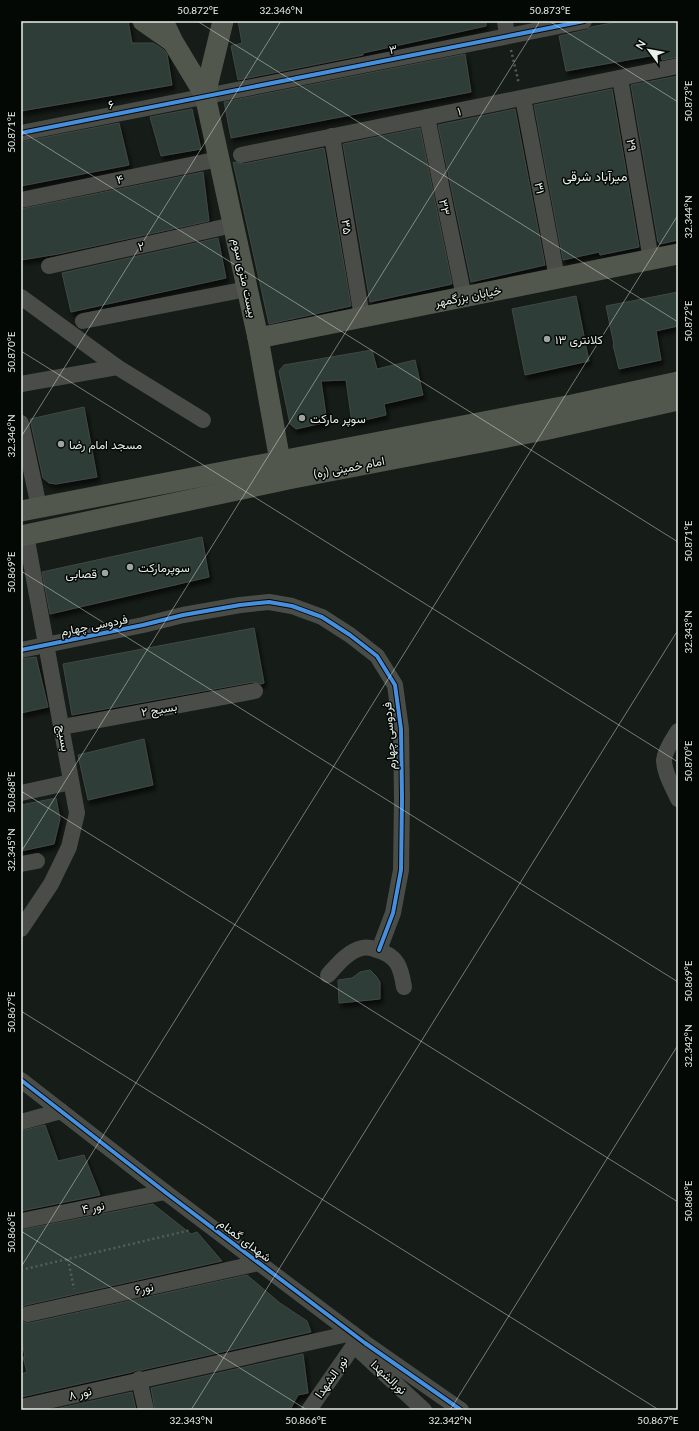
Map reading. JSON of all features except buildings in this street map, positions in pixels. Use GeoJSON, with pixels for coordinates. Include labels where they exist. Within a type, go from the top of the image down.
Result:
{"type":"FeatureCollection","features":[{"type":"Feature","properties":{"kind":"main road"},"geometry":{"type":"LineString","coordinates":[[143,21],[173,42]]}},
{"type":"Feature","properties":{"kind":"main road","name":"بیست متری سوم"},"geometry":{"type":"LineString","coordinates":[[163,21],[173,42],[205,95],[258,338],[280,461]]}},
{"type":"Feature","properties":{"kind":"main road","name":"بیست متری سوم"},"geometry":{"type":"LineString","coordinates":[[205,95],[224,25]]}},
{"type":"Feature","properties":{"kind":"main road","name":"خیابان بزرگمهر"},"geometry":{"type":"LineString","coordinates":[[258,338],[678,254]]}},
{"type":"Feature","properties":{"kind":"main road","name":"امام خمینی (ره)"},"geometry":{"type":"LineString","coordinates":[[30,509],[572,406],[678,382]]}},
{"type":"Feature","properties":{"kind":"main road","name":"امام خمینی (ره)"},"geometry":{"type":"LineString","coordinates":[[23,535],[293,478],[544,430],[678,400]]}},
{"type":"Feature","properties":{"kind":"street","name":"۳"},"geometry":{"type":"LineString","coordinates":[[205,95],[506,29],[584,21]]}},
{"type":"Feature","properties":{"kind":"street","name":"۱"},"geometry":{"type":"LineString","coordinates":[[241,155],[678,66]]}},
{"type":"Feature","properties":{"kind":"street","name":"۲۹"},"geometry":{"type":"LineString","coordinates":[[620,78],[651,260]]}},
{"type":"Feature","properties":{"kind":"street","name":"۶"},"geometry":{"type":"LineString","coordinates":[[21,133],[205,95]]}},
{"type":"Feature","properties":{"kind":"street","name":"۳۱"},"geometry":{"type":"LineString","coordinates":[[523,98],[557,278]]}},
{"type":"Feature","properties":{"kind":"street","name":"۳۳"},"geometry":{"type":"LineString","coordinates":[[426,117],[464,297]]}},
{"type":"Feature","properties":{"kind":"street","name":"۳۵"},"geometry":{"type":"LineString","coordinates":[[332,136],[362,317]]}},
{"type":"Feature","properties":{"kind":"street","name":"۴"},"geometry":{"type":"LineString","coordinates":[[21,200],[220,159]]}},
{"type":"Feature","properties":{"kind":"street","name":"۲"},"geometry":{"type":"LineString","coordinates":[[49,266],[234,225]]}},
{"type":"Feature","properties":{"kind":"street"},"geometry":{"type":"LineString","coordinates":[[83,321],[247,289]]}},
{"type":"Feature","properties":{"kind":"street"},"geometry":{"type":"LineString","coordinates":[[21,297],[117,367],[203,420]]}},
{"type":"Feature","properties":{"kind":"street"},"geometry":{"type":"LineString","coordinates":[[21,384],[117,367]]}},
{"type":"Feature","properties":{"kind":"street"},"geometry":{"type":"LineString","coordinates":[[21,424],[30,509]]}},
{"type":"Feature","properties":{"kind":"street","name":"بسیج"},"geometry":{"type":"LineString","coordinates":[[23,535],[46,644],[77,813],[69,847],[51,884],[23,923]]}},
{"type":"Feature","properties":{"kind":"street","name":"فردوسی چهارم"},"geometry":{"type":"LineString","coordinates":[[21,650],[143,625],[183,615],[240,605],[269,602],[292,606],[322,617],[350,635],[377,656],[394,685],[401,729],[402,798],[401,870],[393,912],[379,950]]}},
{"type":"Feature","properties":{"kind":"street","name":"بسیج ۲"},"geometry":{"type":"LineString","coordinates":[[62,727],[255,691]]}},
{"type":"Feature","properties":{"kind":"street"},"geometry":{"type":"LineString","coordinates":[[678,731],[668,747],[664,760],[666,773],[678,799]]}},
{"type":"Feature","properties":{"kind":"street"},"geometry":{"type":"LineString","coordinates":[[21,792],[71,782]]}},
{"type":"Feature","properties":{"kind":"street"},"geometry":{"type":"LineString","coordinates":[[21,864],[37,861]]}},
{"type":"Feature","properties":{"kind":"street"},"geometry":{"type":"LineString","coordinates":[[328,975],[340,962],[353,952],[362,948],[379,950],[390,954],[396,960],[401,972],[404,987]]}},
{"type":"Feature","properties":{"kind":"street","name":"شهدای گمنام"},"geometry":{"type":"LineString","coordinates":[[21,1080],[259,1263],[353,1339],[365,1343],[461,1410]]}},
{"type":"Feature","properties":{"kind":"street"},"geometry":{"type":"LineString","coordinates":[[21,1122],[61,1111]]}},
{"type":"Feature","properties":{"kind":"street","name":"نور ۴"},"geometry":{"type":"LineString","coordinates":[[21,1221],[165,1192]]}},
{"type":"Feature","properties":{"kind":"street","name":"نور۶"},"geometry":{"type":"LineString","coordinates":[[28,1314],[259,1263]]}},
{"type":"Feature","properties":{"kind":"street","name":"نور ۸"},"geometry":{"type":"LineString","coordinates":[[21,1407],[139,1379],[353,1339]]}},
{"type":"Feature","properties":{"kind":"street","name":"نور الشهدا"},"geometry":{"type":"LineString","coordinates":[[309,1410],[353,1339]]}},
{"type":"Feature","properties":{"kind":"street","name":"نورالشهدا"},"geometry":{"type":"LineString","coordinates":[[353,1339],[424,1410]]}},
{"type":"Feature","properties":{"kind":"street"},"geometry":{"type":"LineString","coordinates":[[139,1379],[146,1410]]}},
{"type":"Feature","properties":{"kind":"path"},"geometry":{"type":"LineString","coordinates":[[506,29],[523,98]]}},
{"type":"Feature","properties":{"kind":"path"},"geometry":{"type":"LineString","coordinates":[[21,1270],[209,1225]]}},
{"type":"Feature","properties":{"kind":"path"},"geometry":{"type":"LineString","coordinates":[[68,1259],[77,1303]]}},
{"type":"Feature","properties":{"kind":"cycle path"},"geometry":{"type":"LineString","coordinates":[[21,133],[584,21]]}},
{"type":"Feature","properties":{"kind":"cycle path"},"geometry":{"type":"LineString","coordinates":[[21,650],[143,625],[183,615],[240,605],[269,602],[292,606],[322,617],[350,635],[377,656],[395,685],[401,729],[402,798],[401,870],[393,913],[379,950]]}},
{"type":"Feature","properties":{"kind":"cycle path"},"geometry":{"type":"LineString","coordinates":[[21,1080],[165,1192],[365,1343],[461,1410]]}},
{"type":"Feature","properties":{"kind":"place","name":"کلانتری ۱۳"},"geometry":{"type":"Point","coordinates":[547,339]}},
{"type":"Feature","properties":{"kind":"place","name":"سوپر مارکت"},"geometry":{"type":"Point","coordinates":[302,418]}},
{"type":"Feature","properties":{"kind":"place","name":"مسجد امام رضا"},"geometry":{"type":"Point","coordinates":[61,444]}},
{"type":"Feature","properties":{"kind":"place","name":"سوپرمارکت"},"geometry":{"type":"Point","coordinates":[130,567]}},
{"type":"Feature","properties":{"kind":"place","name":"قصابی"},"geometry":{"type":"Point","coordinates":[105,573]}},
{"type":"Feature","properties":{"kind":"district","name":"میرآباد شرقی"},"geometry":{"type":"Point","coordinates":[595,176]}}]}
